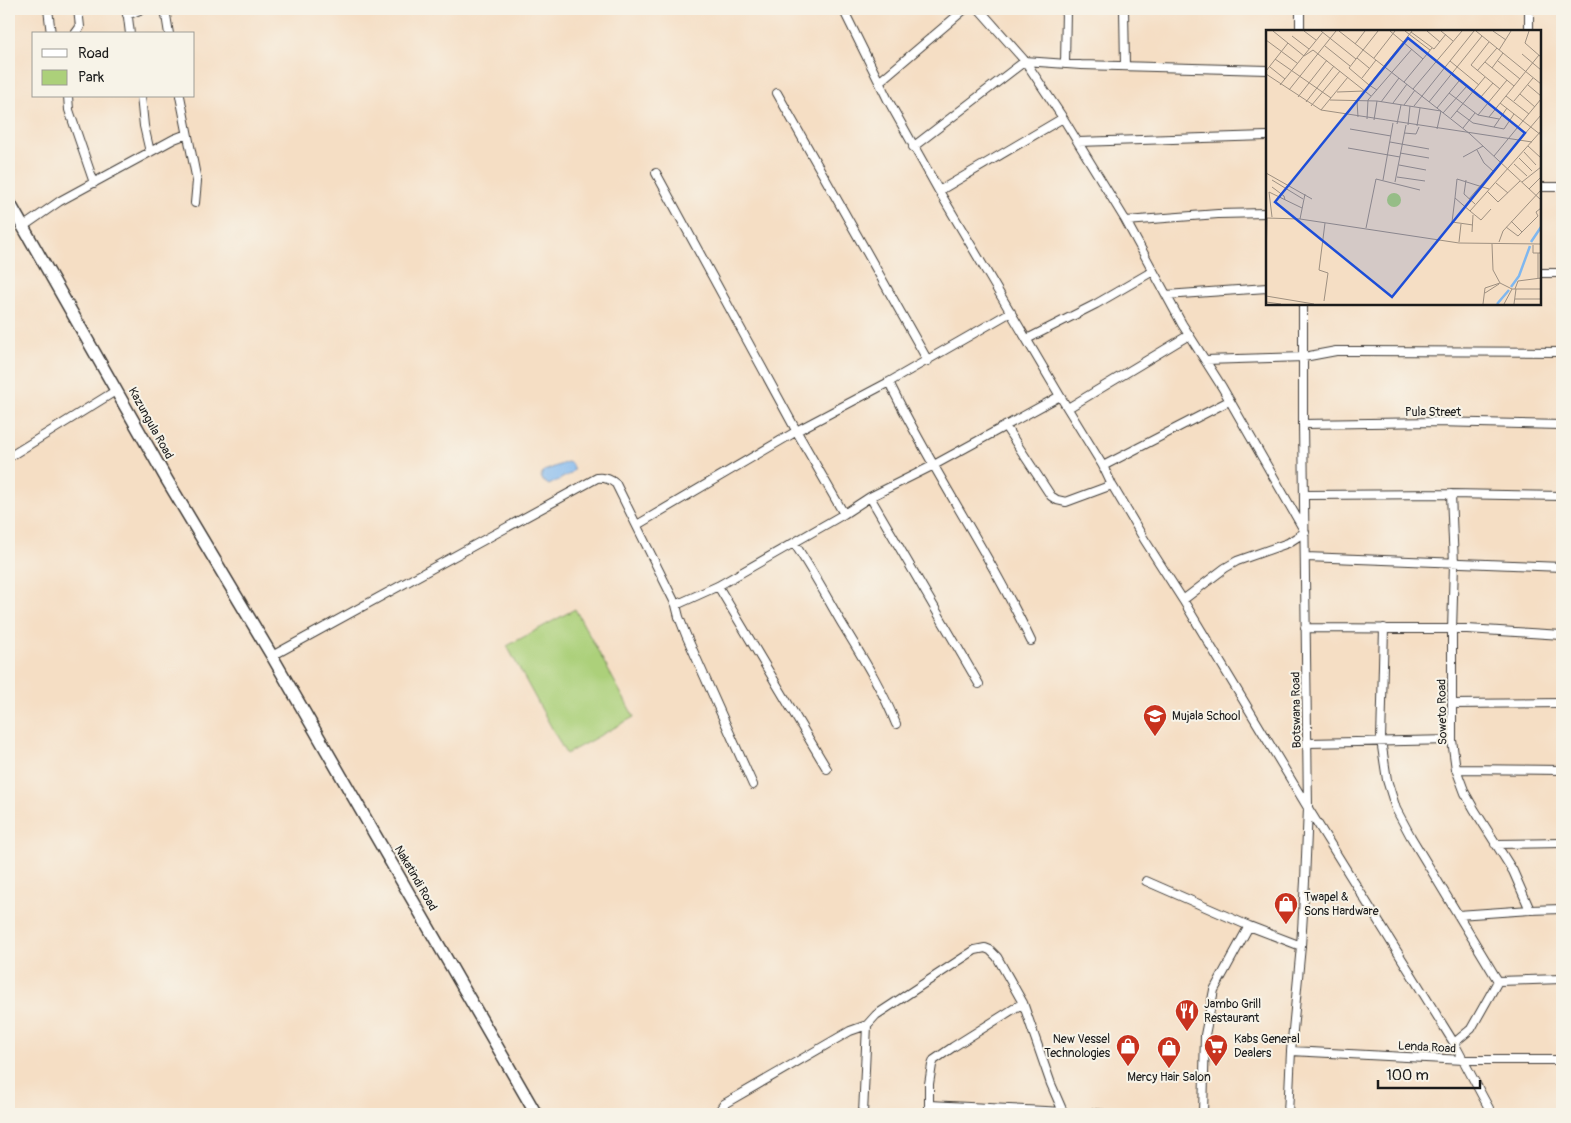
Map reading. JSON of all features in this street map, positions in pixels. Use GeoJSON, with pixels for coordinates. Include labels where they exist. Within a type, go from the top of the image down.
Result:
{"type":"FeatureCollection","features":[{"type":"Feature","properties":{"kind":"highway","name":"Kazungula Road"},"geometry":{"type":"LineString","coordinates":[[9,202],[167,480],[272,656]]}},
{"type":"Feature","properties":{"kind":"highway","name":"Nakatindi Road"},"geometry":{"type":"LineString","coordinates":[[272,656],[536,1114]]}},
{"type":"Feature","properties":{"kind":"street"},"geometry":{"type":"LineString","coordinates":[[48,9],[51,32]]}},
{"type":"Feature","properties":{"kind":"street"},"geometry":{"type":"LineString","coordinates":[[76,32],[80,27],[78,9]]}},
{"type":"Feature","properties":{"kind":"street"},"geometry":{"type":"LineString","coordinates":[[130,32],[127,12],[142,9]]}},
{"type":"Feature","properties":{"kind":"street"},"geometry":{"type":"LineString","coordinates":[[165,9],[170,32]]}},
{"type":"Feature","properties":{"kind":"street"},"geometry":{"type":"LineString","coordinates":[[843,9],[913,147],[939,192],[1103,466],[1112,485],[1308,808],[1454,1043],[1492,1114]]}},
{"type":"Feature","properties":{"kind":"street"},"geometry":{"type":"LineString","coordinates":[[879,82],[966,9]]}},
{"type":"Feature","properties":{"kind":"street"},"geometry":{"type":"LineString","coordinates":[[979,9],[1025,61],[1078,142],[1126,220],[1166,295],[1305,532],[1288,543],[1231,564],[1199,586],[1183,600]]}},
{"type":"Feature","properties":{"kind":"street"},"geometry":{"type":"LineString","coordinates":[[1065,64],[1066,9]]}},
{"type":"Feature","properties":{"kind":"street"},"geometry":{"type":"LineString","coordinates":[[1124,9],[1125,66]]}},
{"type":"Feature","properties":{"kind":"street"},"geometry":{"type":"LineString","coordinates":[[1300,9],[1300,30]]}},
{"type":"Feature","properties":{"kind":"street"},"geometry":{"type":"LineString","coordinates":[[1529,9],[1529,30]]}},
{"type":"Feature","properties":{"kind":"street"},"geometry":{"type":"LineString","coordinates":[[913,147],[1025,61],[1065,64],[1266,70]]}},
{"type":"Feature","properties":{"kind":"street"},"geometry":{"type":"LineString","coordinates":[[777,93],[928,361]]}},
{"type":"Feature","properties":{"kind":"street"},"geometry":{"type":"LineString","coordinates":[[68,98],[69,110],[94,183]]}},
{"type":"Feature","properties":{"kind":"street"},"geometry":{"type":"LineString","coordinates":[[141,98],[144,126],[150,152]]}},
{"type":"Feature","properties":{"kind":"street"},"geometry":{"type":"LineString","coordinates":[[180,98],[198,181],[195,203]]}},
{"type":"Feature","properties":{"kind":"street"},"geometry":{"type":"LineString","coordinates":[[939,192],[1063,118]]}},
{"type":"Feature","properties":{"kind":"street"},"geometry":{"type":"LineString","coordinates":[[24,226],[60,202],[150,152],[187,134]]}},
{"type":"Feature","properties":{"kind":"street"},"geometry":{"type":"LineString","coordinates":[[1078,142],[1266,136]]}},
{"type":"Feature","properties":{"kind":"street"},"geometry":{"type":"LineString","coordinates":[[656,173],[797,432],[844,514]]}},
{"type":"Feature","properties":{"kind":"street"},"geometry":{"type":"LineString","coordinates":[[1541,187],[1562,187]]}},
{"type":"Feature","properties":{"kind":"street"},"geometry":{"type":"LineString","coordinates":[[1126,220],[1266,213]]}},
{"type":"Feature","properties":{"kind":"street"},"geometry":{"type":"LineString","coordinates":[[1027,339],[1096,304],[1153,271]]}},
{"type":"Feature","properties":{"kind":"street"},"geometry":{"type":"LineString","coordinates":[[1541,273],[1562,273]]}},
{"type":"Feature","properties":{"kind":"street"},"geometry":{"type":"LineString","coordinates":[[1166,295],[1266,288]]}},
{"type":"Feature","properties":{"kind":"street","name":"Botswana Road"},"geometry":{"type":"LineString","coordinates":[[1288,1114],[1291,1051],[1301,946],[1308,808],[1303,305]]}},
{"type":"Feature","properties":{"kind":"street"},"geometry":{"type":"LineString","coordinates":[[637,525],[797,432],[928,361],[1011,312]]}},
{"type":"Feature","properties":{"kind":"street"},"geometry":{"type":"LineString","coordinates":[[1068,408],[1189,335]]}},
{"type":"Feature","properties":{"kind":"street"},"geometry":{"type":"LineString","coordinates":[[1205,360],[1304,357],[1343,351],[1562,352]]}},
{"type":"Feature","properties":{"kind":"street"},"geometry":{"type":"LineString","coordinates":[[889,382],[934,465],[1014,604],[1032,641]]}},
{"type":"Feature","properties":{"kind":"street"},"geometry":{"type":"LineString","coordinates":[[9,457],[117,390]]}},
{"type":"Feature","properties":{"kind":"street"},"geometry":{"type":"LineString","coordinates":[[676,605],[718,586],[844,514],[870,497],[934,465],[1060,396]]}},
{"type":"Feature","properties":{"kind":"street"},"geometry":{"type":"LineString","coordinates":[[1103,466],[1229,401]]}},
{"type":"Feature","properties":{"kind":"street","name":"Pula Street"},"geometry":{"type":"LineString","coordinates":[[1303,424],[1436,422],[1562,425]]}},
{"type":"Feature","properties":{"kind":"street"},"geometry":{"type":"LineString","coordinates":[[1005,426],[1051,496],[1057,500],[1066,502],[1112,485]]}},
{"type":"Feature","properties":{"kind":"street"},"geometry":{"type":"LineString","coordinates":[[272,656],[597,478],[611,480],[616,484],[676,605],[686,634],[753,785]]}},
{"type":"Feature","properties":{"kind":"street"},"geometry":{"type":"LineString","coordinates":[[1304,495],[1451,494],[1562,496]]}},
{"type":"Feature","properties":{"kind":"street","name":"Soweto Road"},"geometry":{"type":"LineString","coordinates":[[1451,494],[1454,564],[1452,740],[1456,769],[1469,801],[1513,871],[1530,910]]}},
{"type":"Feature","properties":{"kind":"street"},"geometry":{"type":"LineString","coordinates":[[870,497],[980,684]]}},
{"type":"Feature","properties":{"kind":"street"},"geometry":{"type":"LineString","coordinates":[[794,543],[807,562],[864,662],[896,724]]}},
{"type":"Feature","properties":{"kind":"street"},"geometry":{"type":"LineString","coordinates":[[1306,557],[1562,567]]}},
{"type":"Feature","properties":{"kind":"street"},"geometry":{"type":"LineString","coordinates":[[718,586],[827,769]]}},
{"type":"Feature","properties":{"kind":"street"},"geometry":{"type":"LineString","coordinates":[[1305,628],[1484,630],[1562,635]]}},
{"type":"Feature","properties":{"kind":"street"},"geometry":{"type":"LineString","coordinates":[[1384,628],[1381,740],[1387,780],[1396,809],[1498,981]]}},
{"type":"Feature","properties":{"kind":"street"},"geometry":{"type":"LineString","coordinates":[[1452,704],[1562,703]]}},
{"type":"Feature","properties":{"kind":"street"},"geometry":{"type":"LineString","coordinates":[[1308,743],[1452,740]]}},
{"type":"Feature","properties":{"kind":"street"},"geometry":{"type":"LineString","coordinates":[[1456,769],[1562,770]]}},
{"type":"Feature","properties":{"kind":"street"},"geometry":{"type":"LineString","coordinates":[[1495,844],[1562,843]]}},
{"type":"Feature","properties":{"kind":"street"},"geometry":{"type":"LineString","coordinates":[[1146,881],[1249,926],[1301,946]]}},
{"type":"Feature","properties":{"kind":"street"},"geometry":{"type":"LineString","coordinates":[[1458,915],[1562,909]]}},
{"type":"Feature","properties":{"kind":"street"},"geometry":{"type":"LineString","coordinates":[[1202,1114],[1205,1035],[1214,990],[1249,926]]}},
{"type":"Feature","properties":{"kind":"street"},"geometry":{"type":"LineString","coordinates":[[717,1114],[724,1104],[850,1031],[867,1025],[876,1015],[950,966],[975,950],[985,948],[997,957],[1023,1003],[1051,1084],[1064,1113]]}},
{"type":"Feature","properties":{"kind":"street"},"geometry":{"type":"LineString","coordinates":[[1498,981],[1562,979]]}},
{"type":"Feature","properties":{"kind":"street"},"geometry":{"type":"LineString","coordinates":[[1454,1043],[1471,1029],[1498,981]]}},
{"type":"Feature","properties":{"kind":"street"},"geometry":{"type":"LineString","coordinates":[[929,1114],[929,1084],[934,1060],[953,1046],[1023,1003]]}},
{"type":"Feature","properties":{"kind":"street"},"geometry":{"type":"LineString","coordinates":[[863,1114],[867,1025]]}},
{"type":"Feature","properties":{"kind":"street","name":"Lenda Road"},"geometry":{"type":"LineString","coordinates":[[1291,1051],[1464,1060],[1562,1060]]}},
{"type":"Feature","properties":{"kind":"street"},"geometry":{"type":"LineString","coordinates":[[929,1105],[1105,1114]]}},
{"type":"Feature","properties":{"kind":"green space"},"geometry":{"type":"Polygon","coordinates":[[[575,609],[634,717],[566,754],[507,646],[575,609]]]}},
{"type":"Feature","properties":{"kind":"water"},"geometry":{"type":"Polygon","coordinates":[[[567,462],[571,463],[574,470],[570,474],[549,485],[543,481],[541,476],[544,471],[567,462]]]}},
{"type":"Feature","properties":{"kind":"place","name":"Mujala School"},"geometry":{"type":"Point","coordinates":[1155,737]}},
{"type":"Feature","properties":{"kind":"place","name":"Twapel & Sons Hardware"},"geometry":{"type":"Point","coordinates":[1286,925]}},
{"type":"Feature","properties":{"kind":"place","name":"Jambo Grill Restaurant"},"geometry":{"type":"Point","coordinates":[1187,1032]}},
{"type":"Feature","properties":{"kind":"place","name":"New Vessel Technologies"},"geometry":{"type":"Point","coordinates":[1128,1067]}},
{"type":"Feature","properties":{"kind":"place","name":"Kabs General Dealers"},"geometry":{"type":"Point","coordinates":[1216,1067]}},
{"type":"Feature","properties":{"kind":"place","name":"Mercy Hair Salon"},"geometry":{"type":"Point","coordinates":[1169,1069]}}]}
